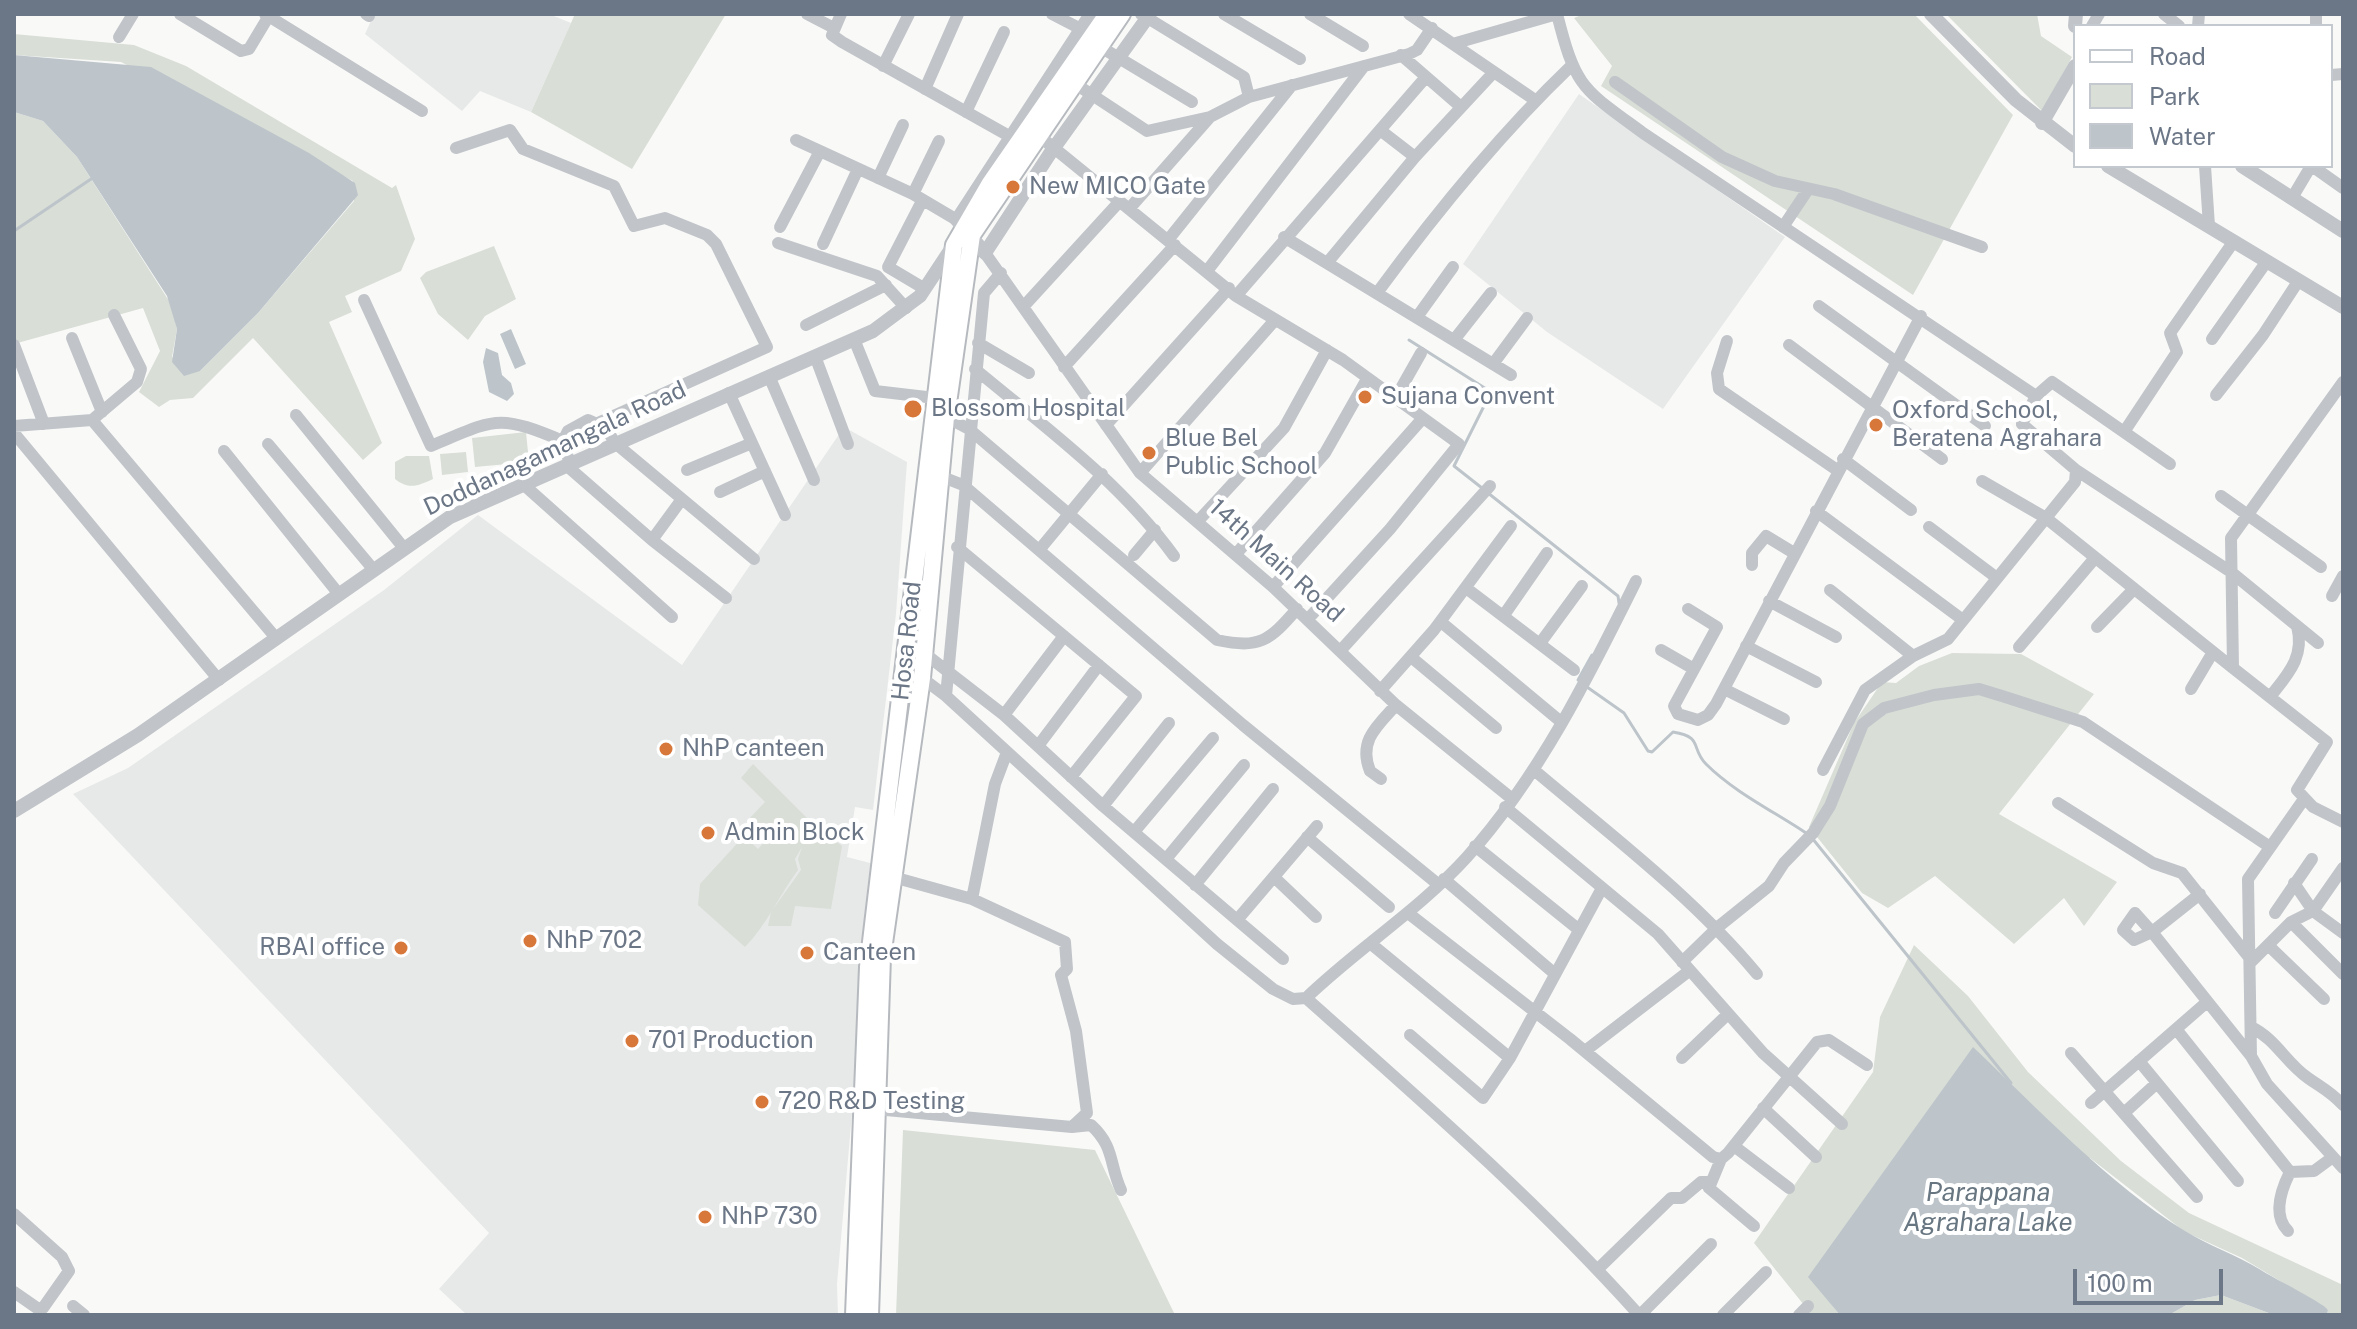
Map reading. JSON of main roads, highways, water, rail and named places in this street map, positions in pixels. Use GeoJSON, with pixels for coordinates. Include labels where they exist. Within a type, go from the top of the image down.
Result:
{"type":"FeatureCollection","features":[{"type":"Feature","properties":{"kind":"main road","name":"Hosa Road"},"geometry":{"type":"LineString","coordinates":[[870,1315],[882,957],[922,678],[922,585],[935,398],[954,245],[1014,138],[1107,14]]}},
{"type":"Feature","properties":{"kind":"main road","name":"Hosa Road"},"geometry":{"type":"LineString","coordinates":[[964,226],[1038,135],[1122,14]]}},
{"type":"Feature","properties":{"kind":"main road","name":"Hosa Road"},"geometry":{"type":"LineString","coordinates":[[854,1315],[868,967],[946,417],[977,253],[964,226]]}},
{"type":"Feature","properties":{"kind":"water"},"geometry":{"type":"Polygon","coordinates":[[[14,55],[151,67],[309,153],[355,183],[358,195],[258,313],[200,371],[184,376],[172,362],[177,329],[167,296],[77,157],[43,121],[14,112],[14,55]]]}},
{"type":"Feature","properties":{"kind":"water"},"geometry":{"type":"Polygon","coordinates":[[[511,329],[526,364],[515,369],[500,334],[511,329]]]}},
{"type":"Feature","properties":{"kind":"water"},"geometry":{"type":"Polygon","coordinates":[[[486,348],[498,353],[502,375],[511,383],[514,394],[507,401],[489,392],[483,362],[486,348]]]}},
{"type":"Feature","properties":{"kind":"water","name":"Parappana Agrahara Lake"},"geometry":{"type":"Polygon","coordinates":[[[1973,1047],[2075,1145],[2129,1191],[2185,1231],[2318,1302],[2328,1310],[2327,1315],[2274,1315],[2221,1295],[2195,1300],[2169,1315],[1840,1315],[1808,1277],[1973,1047]]]}},
{"type":"Feature","properties":{"kind":"waterway"},"geometry":{"type":"LineString","coordinates":[[14,231],[94,177]]}},
{"type":"Feature","properties":{"kind":"waterway"},"geometry":{"type":"LineString","coordinates":[[1409,340],[1491,392],[1454,466],[1482,488]]}},
{"type":"Feature","properties":{"kind":"waterway"},"geometry":{"type":"LineString","coordinates":[[1488,493],[1618,596],[1619,603]]}},
{"type":"Feature","properties":{"kind":"waterway"},"geometry":{"type":"LineString","coordinates":[[1581,682],[1578,680],[1592,655]]}},
{"type":"Feature","properties":{"kind":"waterway"},"geometry":{"type":"LineString","coordinates":[[1587,687],[1624,713],[1648,751],[1652,752],[1673,732],[1689,737],[1701,758],[1717,774],[1806,833]]}},
{"type":"Feature","properties":{"kind":"waterway"},"geometry":{"type":"LineString","coordinates":[[1812,838],[2011,1083]]}},
{"type":"Feature","properties":{"kind":"place","name":"New MICO Gate"},"geometry":{"type":"Point","coordinates":[1013,187]}},
{"type":"Feature","properties":{"kind":"place","name":"Sujana Convent"},"geometry":{"type":"Point","coordinates":[1365,397]}},
{"type":"Feature","properties":{"kind":"place","name":"Blossom Hospital"},"geometry":{"type":"Point","coordinates":[913,409]}},
{"type":"Feature","properties":{"kind":"place","name":"Oxford School, Beratena Agrahara"},"geometry":{"type":"Point","coordinates":[1876,425]}},
{"type":"Feature","properties":{"kind":"place","name":"Blue Bel Public School"},"geometry":{"type":"Point","coordinates":[1149,453]}},
{"type":"Feature","properties":{"kind":"place","name":"NhP canteen"},"geometry":{"type":"Point","coordinates":[666,749]}},
{"type":"Feature","properties":{"kind":"place","name":"Admin Block"},"geometry":{"type":"Point","coordinates":[708,833]}},
{"type":"Feature","properties":{"kind":"place","name":"NhP 702"},"geometry":{"type":"Point","coordinates":[530,941]}},
{"type":"Feature","properties":{"kind":"place","name":"RBAI office"},"geometry":{"type":"Point","coordinates":[401,948]}},
{"type":"Feature","properties":{"kind":"place","name":"Canteen"},"geometry":{"type":"Point","coordinates":[807,953]}},
{"type":"Feature","properties":{"kind":"place","name":"701 Production"},"geometry":{"type":"Point","coordinates":[632,1041]}},
{"type":"Feature","properties":{"kind":"place","name":"720 R&D Testing"},"geometry":{"type":"Point","coordinates":[762,1102]}},
{"type":"Feature","properties":{"kind":"place","name":"NhP 730"},"geometry":{"type":"Point","coordinates":[705,1217]}}]}
